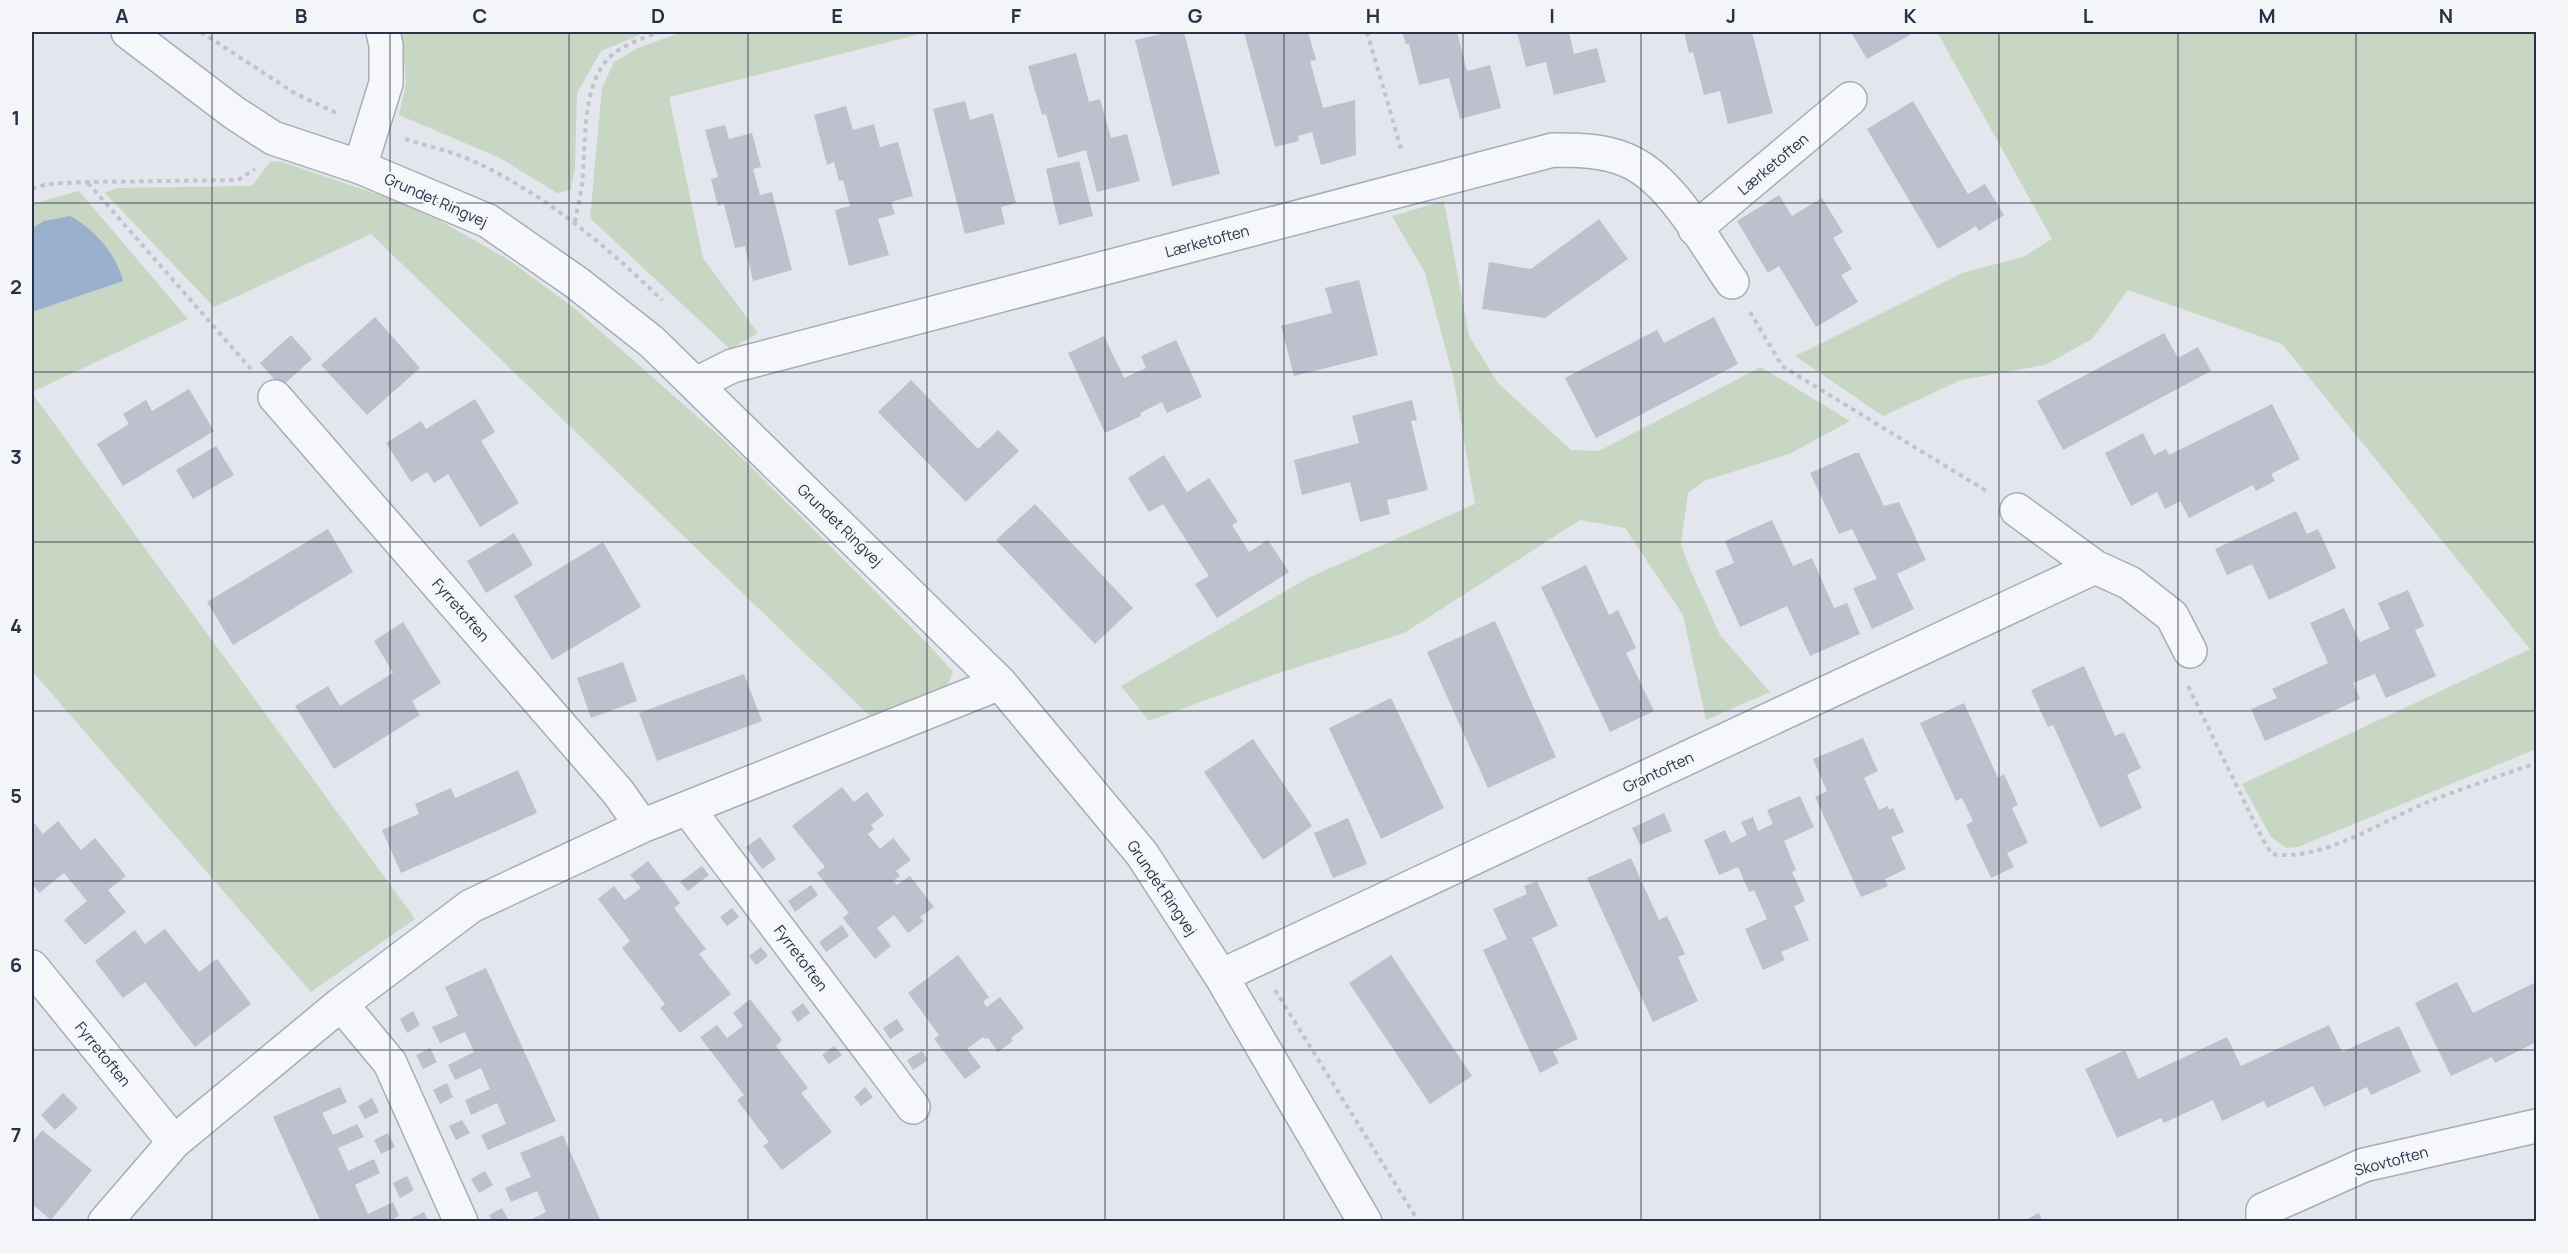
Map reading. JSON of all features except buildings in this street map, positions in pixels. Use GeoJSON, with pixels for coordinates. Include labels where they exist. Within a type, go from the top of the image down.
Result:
{"type":"FeatureCollection","features":[{"type":"Feature","properties":{"kind":"street","name":"Grundet Ringvej"},"geometry":{"type":"LineString","coordinates":[[128,32],[233,112],[273,138],[360,166],[488,221],[577,283],[652,342],[696,384],[1000,683],[1142,854],[1221,976],[1365,1221]]}},
{"type":"Feature","properties":{"kind":"street"},"geometry":{"type":"LineString","coordinates":[[360,166],[386,83],[386,45],[383,32]]}},
{"type":"Feature","properties":{"kind":"street","name":"Lærketoften"},"geometry":{"type":"LineString","coordinates":[[1695,229],[1850,99]]}},
{"type":"Feature","properties":{"kind":"street","name":"Lærketoften"},"geometry":{"type":"LineString","coordinates":[[696,384],[732,366],[1553,150],[1592,151],[1627,160],[1660,183],[1732,282]]}},
{"type":"Feature","properties":{"kind":"street","name":"Fyrretoften"},"geometry":{"type":"LineString","coordinates":[[275,397],[618,792],[642,826]]}},
{"type":"Feature","properties":{"kind":"street"},"geometry":{"type":"LineString","coordinates":[[2017,510],[2095,567],[2130,583],[2172,616],[2190,651]]}},
{"type":"Feature","properties":{"kind":"street","name":"Grantoften"},"geometry":{"type":"LineString","coordinates":[[1221,976],[2095,567]]}},
{"type":"Feature","properties":{"kind":"street"},"geometry":{"type":"LineString","coordinates":[[105,1221],[174,1142],[341,1004],[471,906],[642,826],[1000,683]]}},
{"type":"Feature","properties":{"kind":"street","name":"Fyrretoften"},"geometry":{"type":"LineString","coordinates":[[688,809],[913,1107]]}},
{"type":"Feature","properties":{"kind":"street","name":"Fyrretoften"},"geometry":{"type":"LineString","coordinates":[[32,967],[174,1142]]}},
{"type":"Feature","properties":{"kind":"street"},"geometry":{"type":"LineString","coordinates":[[341,1004],[390,1063],[461,1221]]}},
{"type":"Feature","properties":{"kind":"street","name":"Skovtoften"},"geometry":{"type":"LineString","coordinates":[[2263,1221],[2263,1210],[2364,1165],[2536,1126]]}},
{"type":"Feature","properties":{"kind":"path"},"geometry":{"type":"LineString","coordinates":[[201,32],[296,94]]}},
{"type":"Feature","properties":{"kind":"path"},"geometry":{"type":"LineString","coordinates":[[575,222],[582,187],[585,135],[594,82],[607,59],[636,41],[659,32]]}},
{"type":"Feature","properties":{"kind":"path"},"geometry":{"type":"LineString","coordinates":[[1367,32],[1412,187]]}},
{"type":"Feature","properties":{"kind":"path"},"geometry":{"type":"LineString","coordinates":[[32,189],[47,184],[238,180],[254,170],[273,138]]}},
{"type":"Feature","properties":{"kind":"path"},"geometry":{"type":"LineString","coordinates":[[88,183],[275,397]]}},
{"type":"Feature","properties":{"kind":"path"},"geometry":{"type":"LineString","coordinates":[[1732,282],[1782,366],[2017,510]]}},
{"type":"Feature","properties":{"kind":"path"},"geometry":{"type":"LineString","coordinates":[[2190,651],[2182,673],[2263,840],[2272,854],[2287,856],[2321,850],[2428,802],[2536,763]]}},
{"type":"Feature","properties":{"kind":"green space"},"geometry":{"type":"Polygon","coordinates":[[[401,32],[647,32],[601,51],[577,93],[575,168],[571,190],[557,193],[500,158],[399,115],[406,83],[401,32]]]}},
{"type":"Feature","properties":{"kind":"green space"},"geometry":{"type":"Polygon","coordinates":[[[682,32],[928,32],[669,97],[703,258],[758,333],[730,349],[590,218],[602,88],[614,62],[638,48],[682,32]]]}},
{"type":"Feature","properties":{"kind":"green space"},"geometry":{"type":"Polygon","coordinates":[[[1937,32],[2536,32],[2536,749],[2298,847],[2286,848],[2271,837],[2242,784],[2530,649],[2282,344],[2128,290],[2092,339],[2045,365],[1961,380],[1883,416],[1795,356],[1965,272],[2023,257],[2052,239],[1937,32]]]}},
{"type":"Feature","properties":{"kind":"green space"},"geometry":{"type":"Polygon","coordinates":[[[279,161],[397,201],[437,219],[509,260],[574,308],[726,442],[927,643],[953,672],[945,691],[876,722],[371,234],[214,307],[105,193],[117,188],[252,186],[270,162],[279,161]]]}},
{"type":"Feature","properties":{"kind":"green space"},"geometry":{"type":"Polygon","coordinates":[[[79,191],[188,319],[32,392],[32,204],[79,191]]]}},
{"type":"Feature","properties":{"kind":"green space"},"geometry":{"type":"Polygon","coordinates":[[[1444,201],[1469,336],[1498,383],[1571,450],[1599,451],[1761,367],[1850,421],[1789,454],[1704,481],[1688,493],[1681,544],[1690,569],[1720,635],[1770,692],[1706,720],[1683,615],[1625,528],[1580,520],[1404,633],[1279,673],[1149,721],[1121,686],[1308,578],[1475,504],[1453,376],[1425,273],[1392,216],[1444,201]]]}},
{"type":"Feature","properties":{"kind":"green space"},"geometry":{"type":"Polygon","coordinates":[[[32,393],[415,919],[311,992],[32,671],[32,393]]]}},
{"type":"Feature","properties":{"kind":"water"},"geometry":{"type":"Polygon","coordinates":[[[70,216],[79,221],[103,243],[115,261],[123,281],[32,312],[32,228],[44,221],[70,216]]]}}]}
